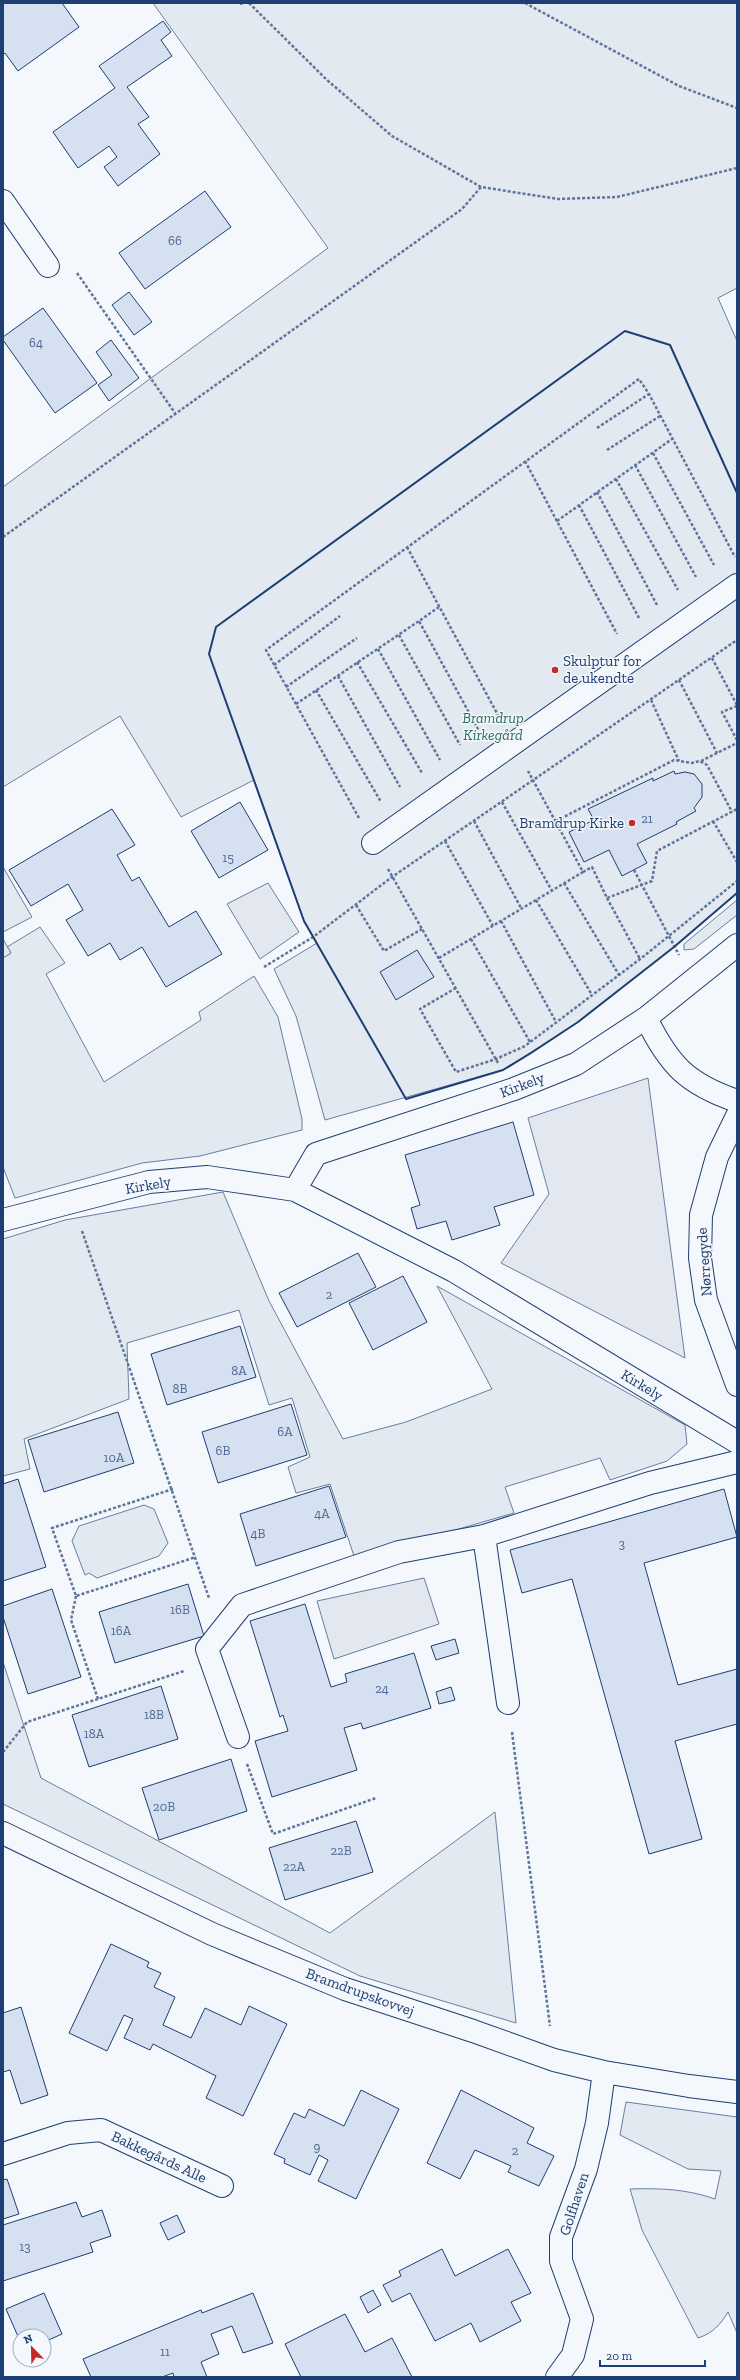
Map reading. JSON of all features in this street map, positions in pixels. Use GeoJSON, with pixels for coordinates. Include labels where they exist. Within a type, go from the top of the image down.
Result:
{"type":"FeatureCollection","features":[{"type":"Feature","properties":{"kind":"street"},"geometry":{"type":"LineString","coordinates":[[3,201],[48,266]]}},
{"type":"Feature","properties":{"kind":"street"},"geometry":{"type":"LineString","coordinates":[[373,844],[733,588]]}},
{"type":"Feature","properties":{"kind":"street","name":"Kirkely"},"geometry":{"type":"LineString","coordinates":[[295,1190],[316,1154],[514,1089],[576,1064],[646,1018],[737,945]]}},
{"type":"Feature","properties":{"kind":"street"},"geometry":{"type":"LineString","coordinates":[[646,1018],[660,1048],[683,1073],[711,1092],[737,1101]]}},
{"type":"Feature","properties":{"kind":"street","name":"Nørregyde"},"geometry":{"type":"LineString","coordinates":[[737,1116],[717,1157],[701,1215],[700,1250],[706,1300],[737,1385]]}},
{"type":"Feature","properties":{"kind":"street","name":"Kirkely"},"geometry":{"type":"LineString","coordinates":[[3,1220],[149,1182],[207,1178],[295,1190],[454,1271],[737,1442]]}},
{"type":"Feature","properties":{"kind":"street"},"geometry":{"type":"LineString","coordinates":[[238,1737],[207,1649],[242,1605],[400,1552],[484,1536],[650,1484],[737,1462]]}},
{"type":"Feature","properties":{"kind":"street"},"geometry":{"type":"LineString","coordinates":[[484,1536],[508,1703]]}},
{"type":"Feature","properties":{"kind":"street","name":"Bramdrupskovvej"},"geometry":{"type":"LineString","coordinates":[[3,1833],[212,1934],[345,1989],[473,2031],[554,2060],[604,2072],[689,2086],[737,2092]]}},
{"type":"Feature","properties":{"kind":"street","name":"Golfhaven"},"geometry":{"type":"LineString","coordinates":[[557,2377],[573,2355],[582,2319],[561,2261],[561,2237],[586,2169],[597,2123],[604,2072]]}},
{"type":"Feature","properties":{"kind":"street","name":"Bakkegårds Alle"},"geometry":{"type":"LineString","coordinates":[[3,2154],[68,2133],[101,2130],[222,2186]]}},
{"type":"Feature","properties":{"kind":"path"},"geometry":{"type":"LineString","coordinates":[[249,3],[327,80],[392,136],[481,187],[558,199],[617,197],[737,168]]}},
{"type":"Feature","properties":{"kind":"path"},"geometry":{"type":"LineString","coordinates":[[525,3],[679,86],[737,108]]}},
{"type":"Feature","properties":{"kind":"path"},"geometry":{"type":"LineString","coordinates":[[3,537],[462,209],[481,187]]}},
{"type":"Feature","properties":{"kind":"path"},"geometry":{"type":"LineString","coordinates":[[48,266],[70,262],[175,414]]}},
{"type":"Feature","properties":{"kind":"path"},"geometry":{"type":"LineString","coordinates":[[514,1089],[373,844],[266,650],[525,461],[639,380],[660,416],[737,562]]}},
{"type":"Feature","properties":{"kind":"path"},"geometry":{"type":"LineString","coordinates":[[597,428],[648,394]]}},
{"type":"Feature","properties":{"kind":"path"},"geometry":{"type":"LineString","coordinates":[[606,450],[660,416]]}},
{"type":"Feature","properties":{"kind":"path"},"geometry":{"type":"LineString","coordinates":[[557,520],[672,439]]}},
{"type":"Feature","properties":{"kind":"path"},"geometry":{"type":"LineString","coordinates":[[652,453],[733,588]]}},
{"type":"Feature","properties":{"kind":"path"},"geometry":{"type":"LineString","coordinates":[[525,461],[631,661]]}},
{"type":"Feature","properties":{"kind":"path"},"geometry":{"type":"LineString","coordinates":[[635,465],[711,604]]}},
{"type":"Feature","properties":{"kind":"path"},"geometry":{"type":"LineString","coordinates":[[616,479],[692,617]]}},
{"type":"Feature","properties":{"kind":"path"},"geometry":{"type":"LineString","coordinates":[[597,492],[672,632]]}},
{"type":"Feature","properties":{"kind":"path"},"geometry":{"type":"LineString","coordinates":[[579,505],[653,645]]}},
{"type":"Feature","properties":{"kind":"path"},"geometry":{"type":"LineString","coordinates":[[296,704],[440,607]]}},
{"type":"Feature","properties":{"kind":"path"},"geometry":{"type":"LineString","coordinates":[[274,665],[340,616]]}},
{"type":"Feature","properties":{"kind":"path"},"geometry":{"type":"LineString","coordinates":[[419,621],[493,758]]}},
{"type":"Feature","properties":{"kind":"path"},"geometry":{"type":"LineString","coordinates":[[399,635],[475,772]]}},
{"type":"Feature","properties":{"kind":"path"},"geometry":{"type":"LineString","coordinates":[[286,686],[357,638]]}},
{"type":"Feature","properties":{"kind":"path"},"geometry":{"type":"LineString","coordinates":[[264,967],[313,937],[392,877],[737,640]]}},
{"type":"Feature","properties":{"kind":"path"},"geometry":{"type":"LineString","coordinates":[[378,649],[455,786]]}},
{"type":"Feature","properties":{"kind":"path"},"geometry":{"type":"LineString","coordinates":[[556,821],[674,760],[692,763],[700,761],[737,741],[722,712],[737,706],[712,658]]}},
{"type":"Feature","properties":{"kind":"path"},"geometry":{"type":"LineString","coordinates":[[358,662],[437,799]]}},
{"type":"Feature","properties":{"kind":"path"},"geometry":{"type":"LineString","coordinates":[[338,676],[415,814]]}},
{"type":"Feature","properties":{"kind":"path"},"geometry":{"type":"LineString","coordinates":[[679,680],[717,753]]}},
{"type":"Feature","properties":{"kind":"path"},"geometry":{"type":"LineString","coordinates":[[316,690],[396,828]]}},
{"type":"Feature","properties":{"kind":"path"},"geometry":{"type":"LineString","coordinates":[[651,700],[679,761]]}},
{"type":"Feature","properties":{"kind":"path"},"geometry":{"type":"LineString","coordinates":[[700,761],[707,765],[732,812]]}},
{"type":"Feature","properties":{"kind":"path"},"geometry":{"type":"LineString","coordinates":[[502,802],[552,890]]}},
{"type":"Feature","properties":{"kind":"path"},"geometry":{"type":"LineString","coordinates":[[607,898],[652,881],[657,851],[737,809]]}},
{"type":"Feature","properties":{"kind":"path"},"geometry":{"type":"LineString","coordinates":[[474,821],[522,908]]}},
{"type":"Feature","properties":{"kind":"path"},"geometry":{"type":"LineString","coordinates":[[713,821],[737,862]]}},
{"type":"Feature","properties":{"kind":"path"},"geometry":{"type":"LineString","coordinates":[[445,841],[493,926]]}},
{"type":"Feature","properties":{"kind":"path"},"geometry":{"type":"LineString","coordinates":[[583,872],[592,867],[640,959]]}},
{"type":"Feature","properties":{"kind":"path"},"geometry":{"type":"LineString","coordinates":[[634,870],[668,936]]}},
{"type":"Feature","properties":{"kind":"path"},"geometry":{"type":"LineString","coordinates":[[456,988],[420,1009],[456,1072],[496,1059],[530,1042],[640,959],[737,881]]}},
{"type":"Feature","properties":{"kind":"path"},"geometry":{"type":"LineString","coordinates":[[564,883],[619,975]]}},
{"type":"Feature","properties":{"kind":"path"},"geometry":{"type":"LineString","coordinates":[[536,900],[592,995]]}},
{"type":"Feature","properties":{"kind":"path"},"geometry":{"type":"LineString","coordinates":[[356,905],[384,951],[422,929]]}},
{"type":"Feature","properties":{"kind":"path"},"geometry":{"type":"LineString","coordinates":[[500,921],[556,1022]]}},
{"type":"Feature","properties":{"kind":"path"},"geometry":{"type":"LineString","coordinates":[[472,939],[530,1042]]}},
{"type":"Feature","properties":{"kind":"path"},"geometry":{"type":"LineString","coordinates":[[72,1201],[173,1489],[221,1633]]}},
{"type":"Feature","properties":{"kind":"path"},"geometry":{"type":"LineString","coordinates":[[98,1699],[71,1620],[76,1596],[52,1528],[173,1489]]}},
{"type":"Feature","properties":{"kind":"path"},"geometry":{"type":"LineString","coordinates":[[76,1596],[196,1557]]}},
{"type":"Feature","properties":{"kind":"path"},"geometry":{"type":"LineString","coordinates":[[3,1752],[27,1722],[190,1669],[207,1649]]}},
{"type":"Feature","properties":{"kind":"path"},"geometry":{"type":"LineString","coordinates":[[508,1703],[554,2060]]}},
{"type":"Feature","properties":{"kind":"path"},"geometry":{"type":"LineString","coordinates":[[238,1737],[273,1834],[376,1798]]}},
{"type":"Feature","properties":{"kind":"green space","name":"Bramdrup Kirkegård"},"geometry":{"type":"Polygon","coordinates":[[[153,3],[239,3],[241,5],[244,3],[737,3],[737,288],[718,298],[737,341],[737,893],[674,947],[578,1022],[503,1070],[325,1120],[296,1016],[274,969],[317,943],[304,921],[254,780],[181,817],[120,716],[3,787],[3,487],[328,248],[153,3]]]}},
{"type":"Feature","properties":{"kind":"green space"},"geometry":{"type":"Polygon","coordinates":[[[3,867],[32,917],[3,932],[3,867]]]}},
{"type":"Feature","properties":{"kind":"green space"},"geometry":{"type":"Polygon","coordinates":[[[737,900],[737,915],[694,949],[684,950],[684,944],[737,900]]]}},
{"type":"Feature","properties":{"kind":"green space"},"geometry":{"type":"Polygon","coordinates":[[[40,927],[65,963],[46,974],[104,1082],[201,1020],[199,1012],[254,976],[278,1017],[302,1119],[302,1130],[200,1156],[142,1163],[15,1198],[3,1167],[3,958],[11,953],[7,947],[40,927]]]}},
{"type":"Feature","properties":{"kind":"green space"},"geometry":{"type":"Polygon","coordinates":[[[223,1192],[269,1301],[343,1439],[406,1422],[492,1389],[437,1286],[685,1425],[687,1444],[667,1461],[610,1480],[600,1458],[505,1487],[514,1513],[355,1559],[330,1484],[296,1493],[288,1467],[310,1457],[292,1398],[269,1405],[239,1310],[127,1343],[129,1399],[24,1439],[30,1469],[3,1476],[3,1239],[65,1220],[223,1192]]]}},
{"type":"Feature","properties":{"kind":"green space"},"geometry":{"type":"Polygon","coordinates":[[[144,1505],[154,1509],[168,1543],[159,1556],[97,1578],[89,1573],[85,1575],[72,1541],[79,1526],[144,1505]]]}},
{"type":"Feature","properties":{"kind":"green space"},"geometry":{"type":"Polygon","coordinates":[[[3,1662],[41,1778],[330,1933],[495,1812],[516,2023],[360,1976],[3,1804],[3,1662]]]}},
{"type":"Feature","properties":{"kind":"green space"},"geometry":{"type":"Polygon","coordinates":[[[626,2102],[737,2117],[737,2333],[728,2312],[716,2328],[708,2334],[698,2338],[642,2230],[630,2189],[673,2190],[694,2193],[715,2199],[721,2171],[688,2169],[620,2135],[626,2102]]]}},
{"type":"Feature","properties":{"kind":"shaded area"},"geometry":{"type":"Polygon","coordinates":[[[268,883],[299,932],[260,959],[227,904],[268,883]]]}},
{"type":"Feature","properties":{"kind":"shaded area"},"geometry":{"type":"Polygon","coordinates":[[[3,939],[11,953],[3,958],[3,939]]]}},
{"type":"Feature","properties":{"kind":"shaded area"},"geometry":{"type":"Polygon","coordinates":[[[648,1078],[685,1358],[501,1263],[549,1194],[528,1118],[648,1078]]]}},
{"type":"Feature","properties":{"kind":"shaded area"},"geometry":{"type":"Polygon","coordinates":[[[424,1578],[439,1624],[334,1659],[317,1601],[424,1578]]]}},
{"type":"Feature","properties":{"kind":"building"},"geometry":{"type":"Polygon","coordinates":[[[3,3],[62,3],[79,27],[18,71],[5,53],[3,55],[3,3]]]}},
{"type":"Feature","properties":{"kind":"building"},"geometry":{"type":"Polygon","coordinates":[[[163,21],[171,32],[161,40],[172,56],[127,87],[149,117],[138,124],[160,154],[118,186],[104,167],[117,157],[109,146],[78,168],[53,132],[115,88],[99,66],[163,21]]]}},
{"type":"Feature","properties":{"kind":"building"},"geometry":{"type":"Polygon","coordinates":[[[205,191],[231,227],[145,289],[119,253],[205,191]]]}},
{"type":"Feature","properties":{"kind":"building"},"geometry":{"type":"Polygon","coordinates":[[[129,292],[152,322],[134,335],[112,305],[129,292]]]}},
{"type":"Feature","properties":{"kind":"building"},"geometry":{"type":"Polygon","coordinates":[[[43,308],[97,383],[55,413],[3,340],[3,337],[43,308]]]}},
{"type":"Feature","properties":{"kind":"building"},"geometry":{"type":"Polygon","coordinates":[[[111,340],[139,378],[109,401],[98,385],[112,375],[96,352],[111,340]]]}},
{"type":"Feature","properties":{"kind":"building","name":"Bramdrup Kirke"},"geometry":{"type":"Polygon","coordinates":[[[674,771],[675,774],[685,772],[694,774],[702,784],[702,797],[694,808],[696,811],[676,822],[677,824],[637,844],[647,863],[622,876],[609,850],[584,862],[569,832],[594,820],[588,809],[653,778],[653,781],[674,771]]]}},
{"type":"Feature","properties":{"kind":"building"},"geometry":{"type":"Polygon","coordinates":[[[240,802],[268,850],[219,878],[191,831],[240,802]]]}},
{"type":"Feature","properties":{"kind":"building"},"geometry":{"type":"Polygon","coordinates":[[[112,809],[135,845],[117,855],[132,881],[139,877],[169,927],[196,911],[222,954],[166,987],[142,947],[120,960],[110,943],[88,956],[66,920],[83,910],[68,884],[31,906],[9,870],[112,809]]]}},
{"type":"Feature","properties":{"kind":"building"},"geometry":{"type":"Polygon","coordinates":[[[417,950],[434,977],[396,1000],[380,972],[417,950]]]}},
{"type":"Feature","properties":{"kind":"building"},"geometry":{"type":"Polygon","coordinates":[[[513,1122],[534,1195],[494,1207],[500,1225],[452,1240],[446,1221],[417,1229],[411,1208],[420,1205],[405,1155],[513,1122]]]}},
{"type":"Feature","properties":{"kind":"building"},"geometry":{"type":"Polygon","coordinates":[[[358,1253],[376,1287],[297,1327],[279,1293],[358,1253]]]}},
{"type":"Feature","properties":{"kind":"building"},"geometry":{"type":"Polygon","coordinates":[[[403,1276],[427,1322],[373,1350],[349,1303],[403,1276]]]}},
{"type":"Feature","properties":{"kind":"building"},"geometry":{"type":"Polygon","coordinates":[[[240,1326],[256,1377],[167,1405],[151,1354],[240,1326]]]}},
{"type":"Feature","properties":{"kind":"building"},"geometry":{"type":"Polygon","coordinates":[[[291,1404],[307,1455],[218,1483],[202,1432],[291,1404]]]}},
{"type":"Feature","properties":{"kind":"building"},"geometry":{"type":"Polygon","coordinates":[[[118,1412],[134,1463],[44,1492],[28,1440],[118,1412]]]}},
{"type":"Feature","properties":{"kind":"building"},"geometry":{"type":"Polygon","coordinates":[[[18,1479],[46,1567],[3,1581],[3,1484],[18,1479]]]}},
{"type":"Feature","properties":{"kind":"building"},"geometry":{"type":"Polygon","coordinates":[[[329,1486],[346,1537],[256,1566],[240,1514],[329,1486]]]}},
{"type":"Feature","properties":{"kind":"building"},"geometry":{"type":"Polygon","coordinates":[[[724,1489],[737,1537],[644,1563],[678,1685],[737,1669],[737,1724],[675,1741],[702,1839],[649,1854],[572,1579],[522,1593],[510,1550],[724,1489]]]}},
{"type":"Feature","properties":{"kind":"building"},"geometry":{"type":"Polygon","coordinates":[[[188,1584],[204,1636],[115,1663],[99,1612],[188,1584]]]}},
{"type":"Feature","properties":{"kind":"building"},"geometry":{"type":"Polygon","coordinates":[[[52,1589],[81,1677],[28,1694],[3,1617],[3,1606],[52,1589]]]}},
{"type":"Feature","properties":{"kind":"building"},"geometry":{"type":"Polygon","coordinates":[[[305,1604],[331,1687],[347,1682],[345,1674],[414,1653],[431,1708],[363,1729],[361,1723],[344,1728],[357,1770],[272,1797],[255,1741],[288,1731],[283,1715],[280,1717],[250,1621],[305,1604]]]}},
{"type":"Feature","properties":{"kind":"building"},"geometry":{"type":"Polygon","coordinates":[[[455,1639],[459,1653],[436,1660],[431,1646],[455,1639]]]}},
{"type":"Feature","properties":{"kind":"building"},"geometry":{"type":"Polygon","coordinates":[[[161,1686],[178,1739],[89,1767],[72,1715],[161,1686]]]}},
{"type":"Feature","properties":{"kind":"building"},"geometry":{"type":"Polygon","coordinates":[[[451,1687],[455,1700],[439,1704],[436,1692],[451,1687]]]}},
{"type":"Feature","properties":{"kind":"building"},"geometry":{"type":"Polygon","coordinates":[[[231,1759],[247,1811],[159,1840],[142,1788],[231,1759]]]}},
{"type":"Feature","properties":{"kind":"building"},"geometry":{"type":"Polygon","coordinates":[[[356,1821],[373,1872],[285,1900],[269,1848],[356,1821]]]}},
{"type":"Feature","properties":{"kind":"building"},"geometry":{"type":"Polygon","coordinates":[[[111,1944],[149,1962],[147,1967],[161,1973],[154,1987],[175,1997],[163,2025],[191,2038],[205,2008],[241,2025],[249,2006],[287,2024],[243,2116],[206,2098],[216,2076],[153,2044],[150,2050],[124,2038],[133,2019],[124,2015],[107,2051],[69,2033],[111,1944]]]}},
{"type":"Feature","properties":{"kind":"building"},"geometry":{"type":"Polygon","coordinates":[[[21,2007],[48,2095],[21,2104],[10,2070],[3,2072],[3,2013],[21,2007]]]}},
{"type":"Feature","properties":{"kind":"building"},"geometry":{"type":"Polygon","coordinates":[[[361,2090],[399,2109],[356,2199],[318,2181],[328,2160],[319,2155],[310,2175],[284,2163],[285,2159],[274,2154],[294,2113],[305,2118],[309,2109],[344,2126],[361,2090]]]}},
{"type":"Feature","properties":{"kind":"building"},"geometry":{"type":"Polygon","coordinates":[[[461,2090],[534,2128],[527,2143],[554,2156],[539,2186],[508,2172],[511,2166],[475,2150],[460,2179],[427,2163],[461,2090]]]}},
{"type":"Feature","properties":{"kind":"building"},"geometry":{"type":"Polygon","coordinates":[[[7,2179],[19,2214],[3,2219],[3,2180],[7,2179]]]}},
{"type":"Feature","properties":{"kind":"building"},"geometry":{"type":"Polygon","coordinates":[[[76,2202],[82,2217],[102,2210],[111,2236],[90,2243],[93,2252],[3,2281],[3,2225],[76,2202]]]}},
{"type":"Feature","properties":{"kind":"building"},"geometry":{"type":"Polygon","coordinates":[[[177,2215],[185,2232],[168,2240],[160,2223],[177,2215]]]}},
{"type":"Feature","properties":{"kind":"building"},"geometry":{"type":"Polygon","coordinates":[[[442,2249],[455,2276],[508,2249],[531,2293],[511,2302],[521,2321],[480,2342],[471,2323],[435,2341],[410,2293],[392,2302],[383,2285],[401,2276],[399,2271],[442,2249]]]}},
{"type":"Feature","properties":{"kind":"building"},"geometry":{"type":"Polygon","coordinates":[[[373,2290],[381,2305],[368,2313],[360,2297],[373,2290]]]}},
{"type":"Feature","properties":{"kind":"building"},"geometry":{"type":"Polygon","coordinates":[[[44,2293],[62,2334],[52,2338],[52,2328],[14,2328],[6,2309],[44,2293]]]}},
{"type":"Feature","properties":{"kind":"building"},"geometry":{"type":"Polygon","coordinates":[[[253,2293],[273,2343],[243,2353],[232,2326],[211,2334],[219,2354],[201,2362],[207,2377],[174,2377],[173,2373],[162,2377],[91,2377],[83,2359],[201,2310],[202,2313],[253,2293]]]}},
{"type":"Feature","properties":{"kind":"building"},"geometry":{"type":"Polygon","coordinates":[[[345,2314],[365,2352],[392,2338],[412,2377],[301,2377],[285,2344],[345,2314]]]}},
{"type":"Feature","properties":{"kind":"wall"},"geometry":{"type":"LineString","coordinates":[[737,493],[670,345],[625,331],[216,627],[209,654],[304,921],[406,1099],[503,1070],[531,1053],[578,1022],[674,947],[737,893]]}},
{"type":"Feature","properties":{"kind":"place","name":"Skulptur for de ukendte"},"geometry":{"type":"Point","coordinates":[555,670]}},
{"type":"Feature","properties":{"kind":"place","name":"Bramdrup Kirke"},"geometry":{"type":"Point","coordinates":[632,823]}}]}
